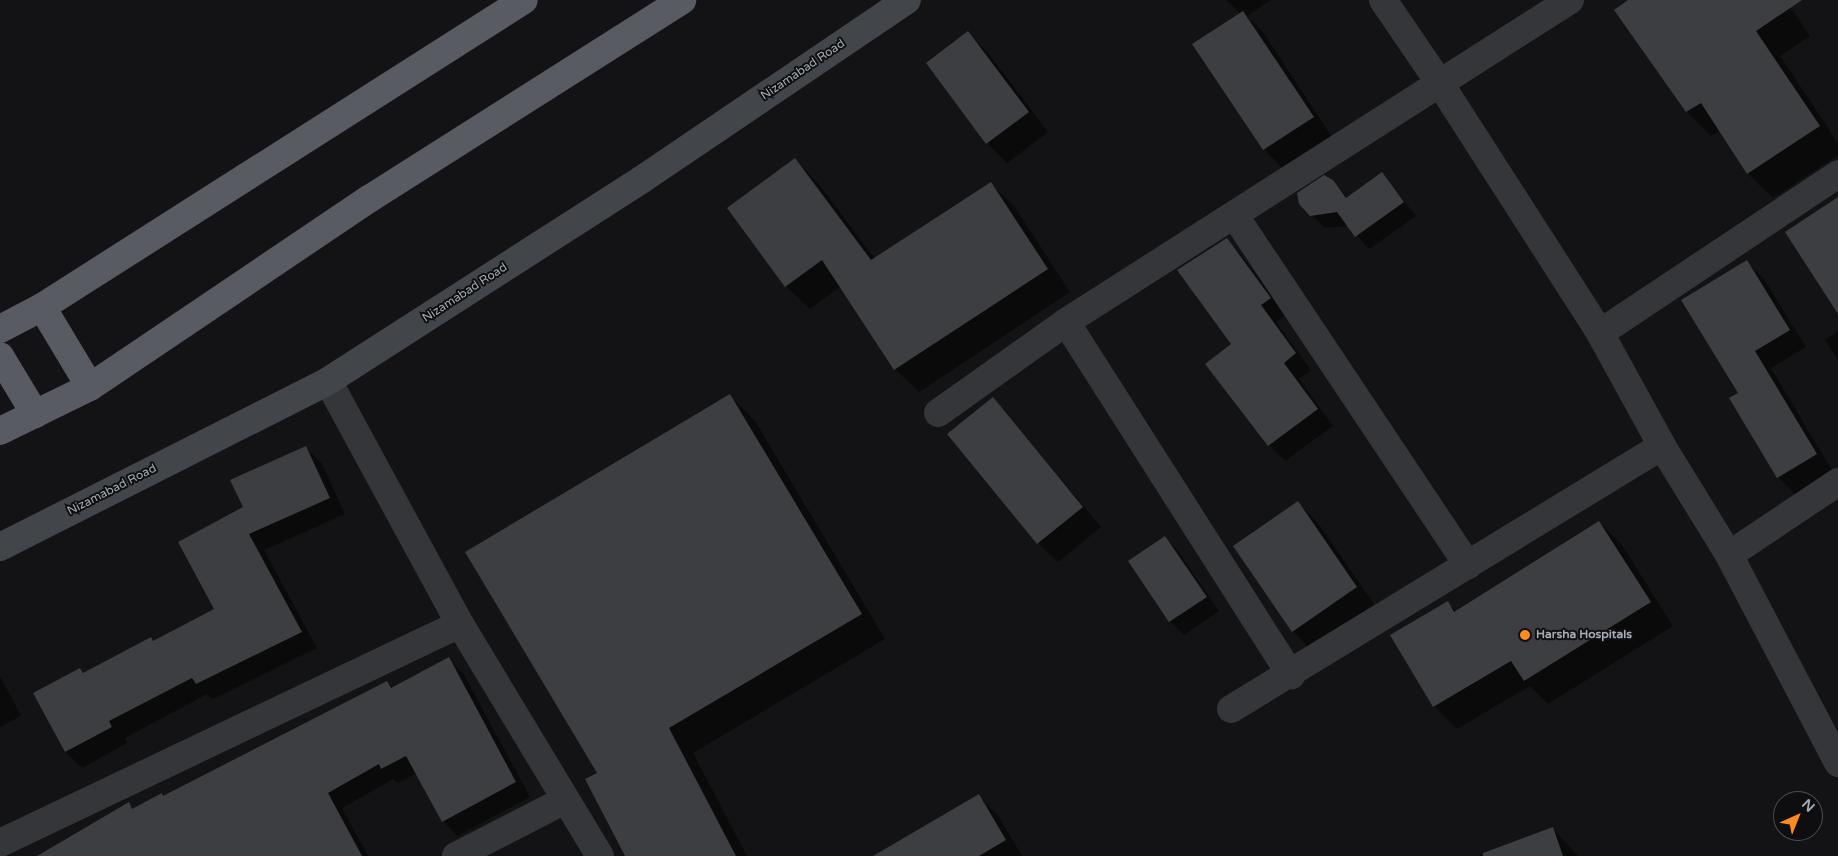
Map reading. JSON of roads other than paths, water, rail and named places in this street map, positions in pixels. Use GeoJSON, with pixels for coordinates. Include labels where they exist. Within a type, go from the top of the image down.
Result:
{"type":"FeatureCollection","features":[{"type":"Feature","properties":{"kind":"highway"},"geometry":{"type":"LineString","coordinates":[[0,328],[42,306],[524,0]]}},
{"type":"Feature","properties":{"kind":"highway"},"geometry":{"type":"LineString","coordinates":[[0,432],[90,387],[369,198],[682,0]]}},
{"type":"Feature","properties":{"kind":"highway"},"geometry":{"type":"LineString","coordinates":[[42,306],[90,387]]}},
{"type":"Feature","properties":{"kind":"highway"},"geometry":{"type":"LineString","coordinates":[[0,356],[35,414]]}},
{"type":"Feature","properties":{"kind":"main road","name":"Nizamabad Road"},"geometry":{"type":"LineString","coordinates":[[0,547],[328,381],[613,199],[908,0]]}},
{"type":"Feature","properties":{"kind":"street"},"geometry":{"type":"LineString","coordinates":[[1383,0],[1441,85],[1600,333],[1662,446],[1729,554],[1838,763]]}},
{"type":"Feature","properties":{"kind":"street"},"geometry":{"type":"LineString","coordinates":[[938,413],[1066,322],[1441,85],[1570,0]]}},
{"type":"Feature","properties":{"kind":"street"},"geometry":{"type":"LineString","coordinates":[[1600,333],[1838,174]]}},
{"type":"Feature","properties":{"kind":"street"},"geometry":{"type":"LineString","coordinates":[[1235,216],[1468,566]]}},
{"type":"Feature","properties":{"kind":"street"},"geometry":{"type":"LineString","coordinates":[[1066,322],[1291,675]]}},
{"type":"Feature","properties":{"kind":"street"},"geometry":{"type":"LineString","coordinates":[[328,381],[460,624],[600,856]]}},
{"type":"Feature","properties":{"kind":"street"},"geometry":{"type":"LineString","coordinates":[[1231,709],[1291,675],[1662,446]]}},
{"type":"Feature","properties":{"kind":"street"},"geometry":{"type":"LineString","coordinates":[[1729,554],[1838,482]]}},
{"type":"Feature","properties":{"kind":"street"},"geometry":{"type":"LineString","coordinates":[[0,844],[460,624]]}},
{"type":"Feature","properties":{"kind":"street"},"geometry":{"type":"LineString","coordinates":[[456,856],[565,800]]}},
{"type":"Feature","properties":{"kind":"place","name":"Harsha Hospitals"},"geometry":{"type":"Point","coordinates":[1525,635]}}]}
